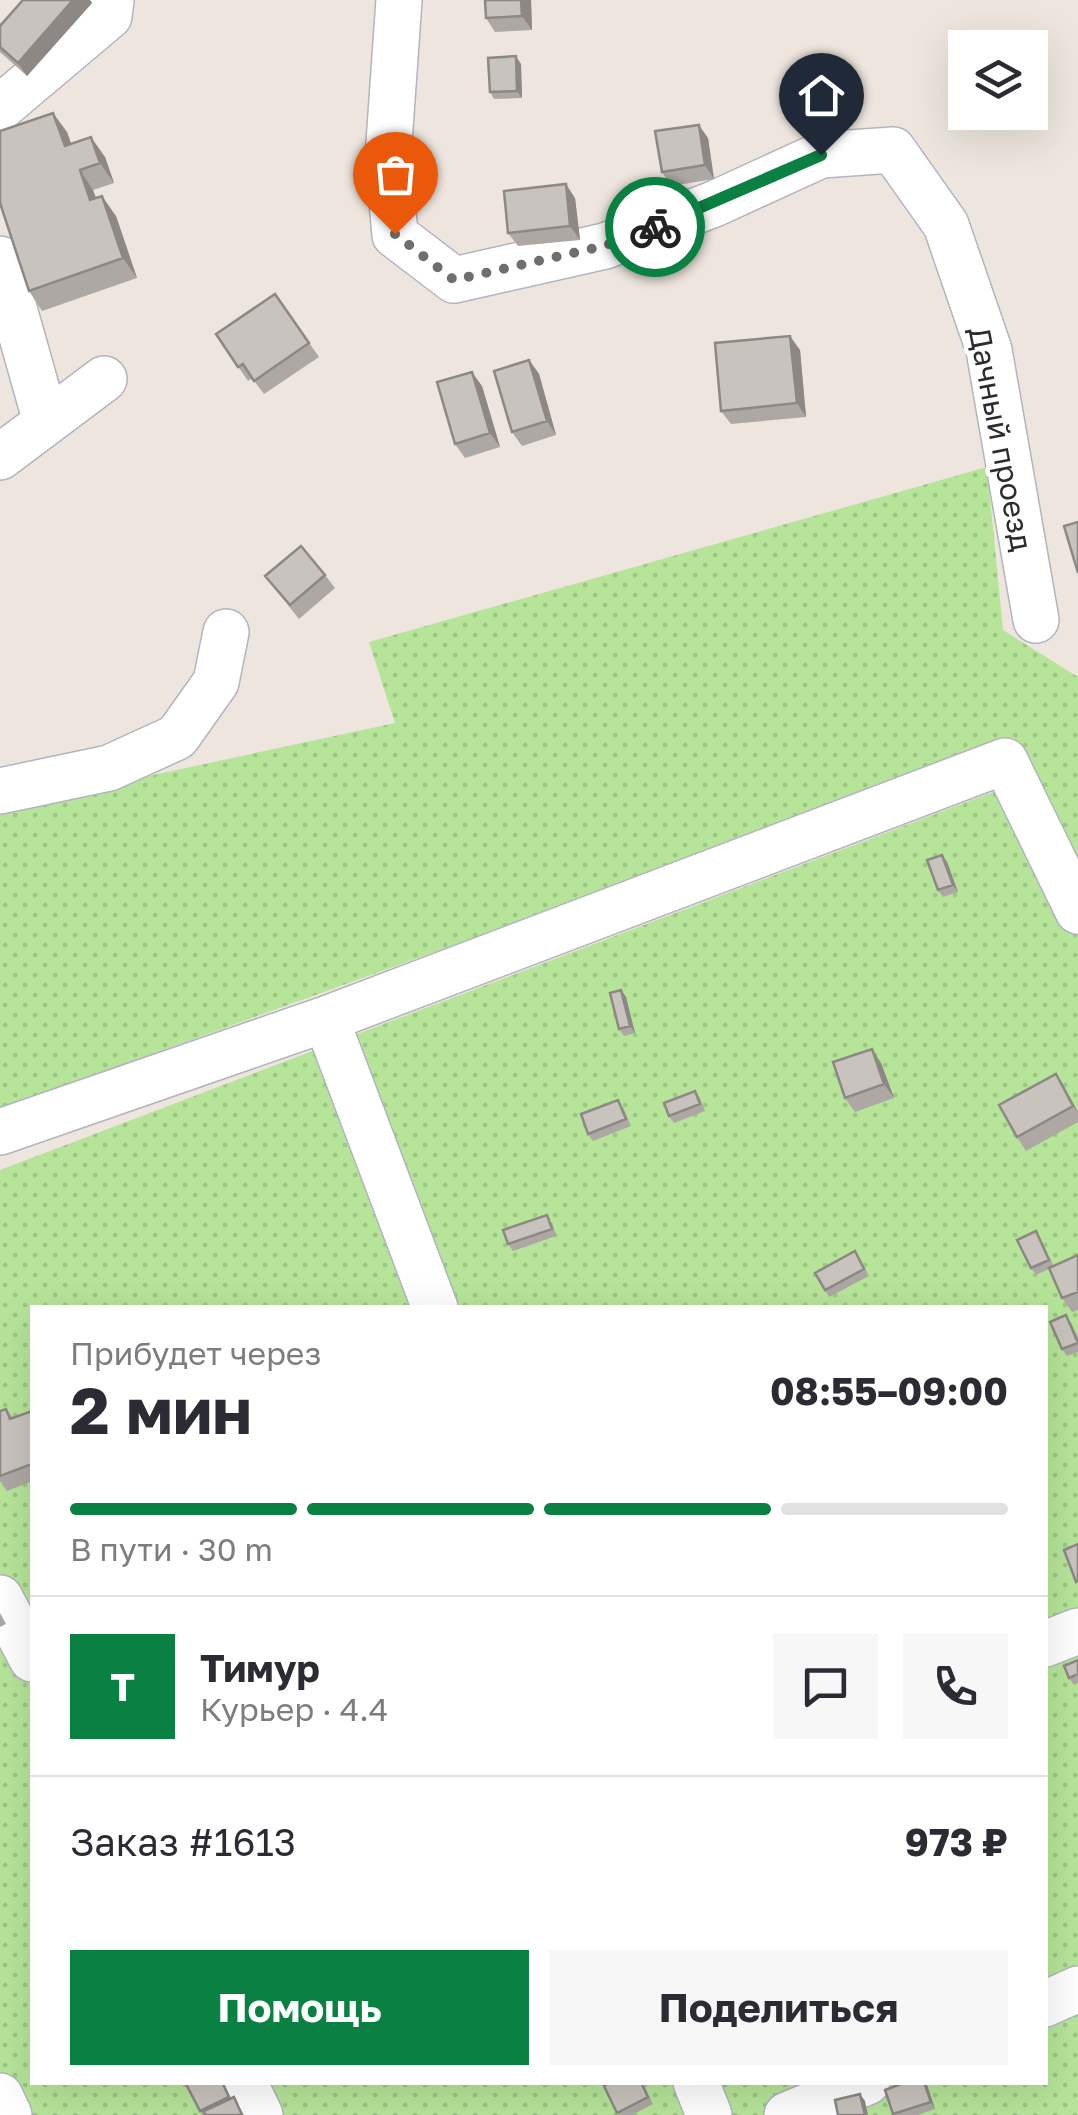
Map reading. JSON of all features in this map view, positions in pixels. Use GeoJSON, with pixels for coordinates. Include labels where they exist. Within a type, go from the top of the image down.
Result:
{"type":"FeatureCollection","features":[{"type":"Feature","properties":{"kind":"street"},"geometry":{"type":"LineString","coordinates":[[0,108],[109,16],[112,0]]}},
{"type":"Feature","properties":{"kind":"street","name":"Дачный проезд"},"geometry":{"type":"LineString","coordinates":[[399,0],[388,157],[395,234],[454,280],[604,246],[714,204],[821,155],[893,150],[946,225],[989,350],[1036,620]]}},
{"type":"Feature","properties":{"kind":"street"},"geometry":{"type":"LineString","coordinates":[[0,259],[46,422]]}},
{"type":"Feature","properties":{"kind":"street"},"geometry":{"type":"LineString","coordinates":[[0,457],[104,379]]}},
{"type":"Feature","properties":{"kind":"street"},"geometry":{"type":"LineString","coordinates":[[0,791],[109,768],[177,737],[216,682],[226,632]]}},
{"type":"Feature","properties":{"kind":"street"},"geometry":{"type":"LineString","coordinates":[[0,1132],[326,1019],[1005,761],[1078,911]]}},
{"type":"Feature","properties":{"kind":"street"},"geometry":{"type":"LineString","coordinates":[[326,1019],[434,1305]]}},
{"type":"Feature","properties":{"kind":"street"},"geometry":{"type":"LineString","coordinates":[[0,1598],[30,1654]]}},
{"type":"Feature","properties":{"kind":"street"},"geometry":{"type":"LineString","coordinates":[[1048,1643],[1078,1631]]}},
{"type":"Feature","properties":{"kind":"street"},"geometry":{"type":"LineString","coordinates":[[1048,2003],[1078,1989]]}},
{"type":"Feature","properties":{"kind":"street"},"geometry":{"type":"LineString","coordinates":[[245,2085],[260,2115]]}},
{"type":"Feature","properties":{"kind":"street"},"geometry":{"type":"LineString","coordinates":[[697,2085],[709,2115]]}},
{"type":"Feature","properties":{"kind":"street"},"geometry":{"type":"LineString","coordinates":[[787,2115],[860,2085]]}},
{"type":"Feature","properties":{"kind":"street"},"geometry":{"type":"LineString","coordinates":[[0,2096],[9,2115]]}},
{"type":"Feature","properties":{"kind":"green space"},"geometry":{"type":"Polygon","coordinates":[[[987,467],[1003,630],[1078,677],[1078,2115],[0,2115],[0,1170],[1022,781],[991,751],[0,1109],[0,808],[395,723],[369,642],[987,467]]]}},
{"type":"Feature","properties":{"kind":"building"},"geometry":{"type":"Polygon","coordinates":[[[23,0],[73,0],[18,63],[0,47],[0,26],[23,0]]]}},
{"type":"Feature","properties":{"kind":"building"},"geometry":{"type":"Polygon","coordinates":[[[485,0],[521,0],[522,16],[486,18],[485,0]]]}},
{"type":"Feature","properties":{"kind":"building"},"geometry":{"type":"Polygon","coordinates":[[[516,56],[517,91],[490,92],[488,58],[516,56]]]}},
{"type":"Feature","properties":{"kind":"building"},"geometry":{"type":"Polygon","coordinates":[[[53,113],[65,146],[91,137],[100,163],[80,170],[90,200],[102,196],[123,258],[29,291],[0,203],[0,131],[53,113]]]}},
{"type":"Feature","properties":{"kind":"building"},"geometry":{"type":"Polygon","coordinates":[[[699,125],[705,165],[662,172],[655,131],[699,125]]]}},
{"type":"Feature","properties":{"kind":"building"},"geometry":{"type":"Polygon","coordinates":[[[566,184],[570,226],[508,233],[504,191],[566,184]]]}},
{"type":"Feature","properties":{"kind":"building"},"geometry":{"type":"Polygon","coordinates":[[[275,294],[309,343],[254,381],[243,364],[238,367],[216,334],[275,294]]]}},
{"type":"Feature","properties":{"kind":"building"},"geometry":{"type":"Polygon","coordinates":[[[790,336],[797,403],[721,411],[715,343],[790,336]]]}},
{"type":"Feature","properties":{"kind":"building"},"geometry":{"type":"Polygon","coordinates":[[[529,360],[547,421],[512,432],[494,371],[529,360]]]}},
{"type":"Feature","properties":{"kind":"building"},"geometry":{"type":"Polygon","coordinates":[[[472,372],[490,433],[455,444],[437,382],[472,372]]]}},
{"type":"Feature","properties":{"kind":"building"},"geometry":{"type":"Polygon","coordinates":[[[1078,522],[1078,573],[1064,526],[1078,522]]]}},
{"type":"Feature","properties":{"kind":"building"},"geometry":{"type":"Polygon","coordinates":[[[301,546],[325,575],[290,605],[265,576],[301,546]]]}},
{"type":"Feature","properties":{"kind":"building"},"geometry":{"type":"Polygon","coordinates":[[[942,855],[953,885],[938,890],[927,860],[942,855]]]}},
{"type":"Feature","properties":{"kind":"building"},"geometry":{"type":"Polygon","coordinates":[[[621,990],[630,1026],[619,1029],[610,993],[621,990]]]}},
{"type":"Feature","properties":{"kind":"building"},"geometry":{"type":"Polygon","coordinates":[[[872,1049],[884,1084],[845,1098],[833,1062],[872,1049]]]}},
{"type":"Feature","properties":{"kind":"building"},"geometry":{"type":"Polygon","coordinates":[[[1056,1074],[1073,1106],[1017,1137],[999,1105],[1056,1074]]]}},
{"type":"Feature","properties":{"kind":"building"},"geometry":{"type":"Polygon","coordinates":[[[695,1091],[700,1104],[669,1116],[664,1103],[695,1091]]]}},
{"type":"Feature","properties":{"kind":"building"},"geometry":{"type":"Polygon","coordinates":[[[618,1100],[626,1119],[588,1134],[581,1114],[618,1100]]]}},
{"type":"Feature","properties":{"kind":"building"},"geometry":{"type":"Polygon","coordinates":[[[547,1215],[552,1229],[508,1244],[503,1230],[547,1215]]]}},
{"type":"Feature","properties":{"kind":"building"},"geometry":{"type":"Polygon","coordinates":[[[1036,1231],[1049,1260],[1031,1268],[1017,1240],[1036,1231]]]}},
{"type":"Feature","properties":{"kind":"building"},"geometry":{"type":"Polygon","coordinates":[[[855,1251],[864,1269],[825,1290],[815,1273],[855,1251]]]}},
{"type":"Feature","properties":{"kind":"building"},"geometry":{"type":"Polygon","coordinates":[[[1078,1255],[1078,1292],[1062,1298],[1049,1268],[1078,1255]]]}},
{"type":"Feature","properties":{"kind":"building"},"geometry":{"type":"Polygon","coordinates":[[[1066,1315],[1078,1343],[1062,1349],[1050,1322],[1066,1315]]]}},
{"type":"Feature","properties":{"kind":"building"},"geometry":{"type":"Polygon","coordinates":[[[6,1409],[10,1419],[30,1412],[30,1465],[0,1476],[0,1411],[6,1409]]]}},
{"type":"Feature","properties":{"kind":"building"},"geometry":{"type":"Polygon","coordinates":[[[1078,1544],[1078,1581],[1076,1582],[1064,1550],[1078,1544]]]}},
{"type":"Feature","properties":{"kind":"building"},"geometry":{"type":"Polygon","coordinates":[[[1078,1660],[1078,1674],[1069,1678],[1064,1666],[1078,1660]]]}},
{"type":"Feature","properties":{"kind":"building"},"geometry":{"type":"Polygon","coordinates":[[[187,2085],[223,2085],[229,2097],[200,2111],[187,2085]]]}},
{"type":"Feature","properties":{"kind":"building"},"geometry":{"type":"Polygon","coordinates":[[[642,2085],[648,2097],[617,2113],[604,2086],[642,2085]]]}},
{"type":"Feature","properties":{"kind":"building"},"geometry":{"type":"Polygon","coordinates":[[[898,2085],[925,2085],[931,2102],[893,2114],[885,2090],[898,2085]]]}},
{"type":"Feature","properties":{"kind":"building"},"geometry":{"type":"Polygon","coordinates":[[[860,2094],[865,2115],[838,2115],[835,2100],[860,2094]]]}},
{"type":"Feature","properties":{"kind":"building"},"geometry":{"type":"Polygon","coordinates":[[[234,2097],[242,2115],[205,2115],[204,2111],[234,2097]]]}},
{"type":"Feature","properties":{"kind":"way so far"},"geometry":{"type":"LineString","coordinates":[[395,234],[454,280],[604,246],[655,227]]}},
{"type":"Feature","properties":{"kind":"route"},"geometry":{"type":"LineString","coordinates":[[655,227],[821,155]]}}]}
